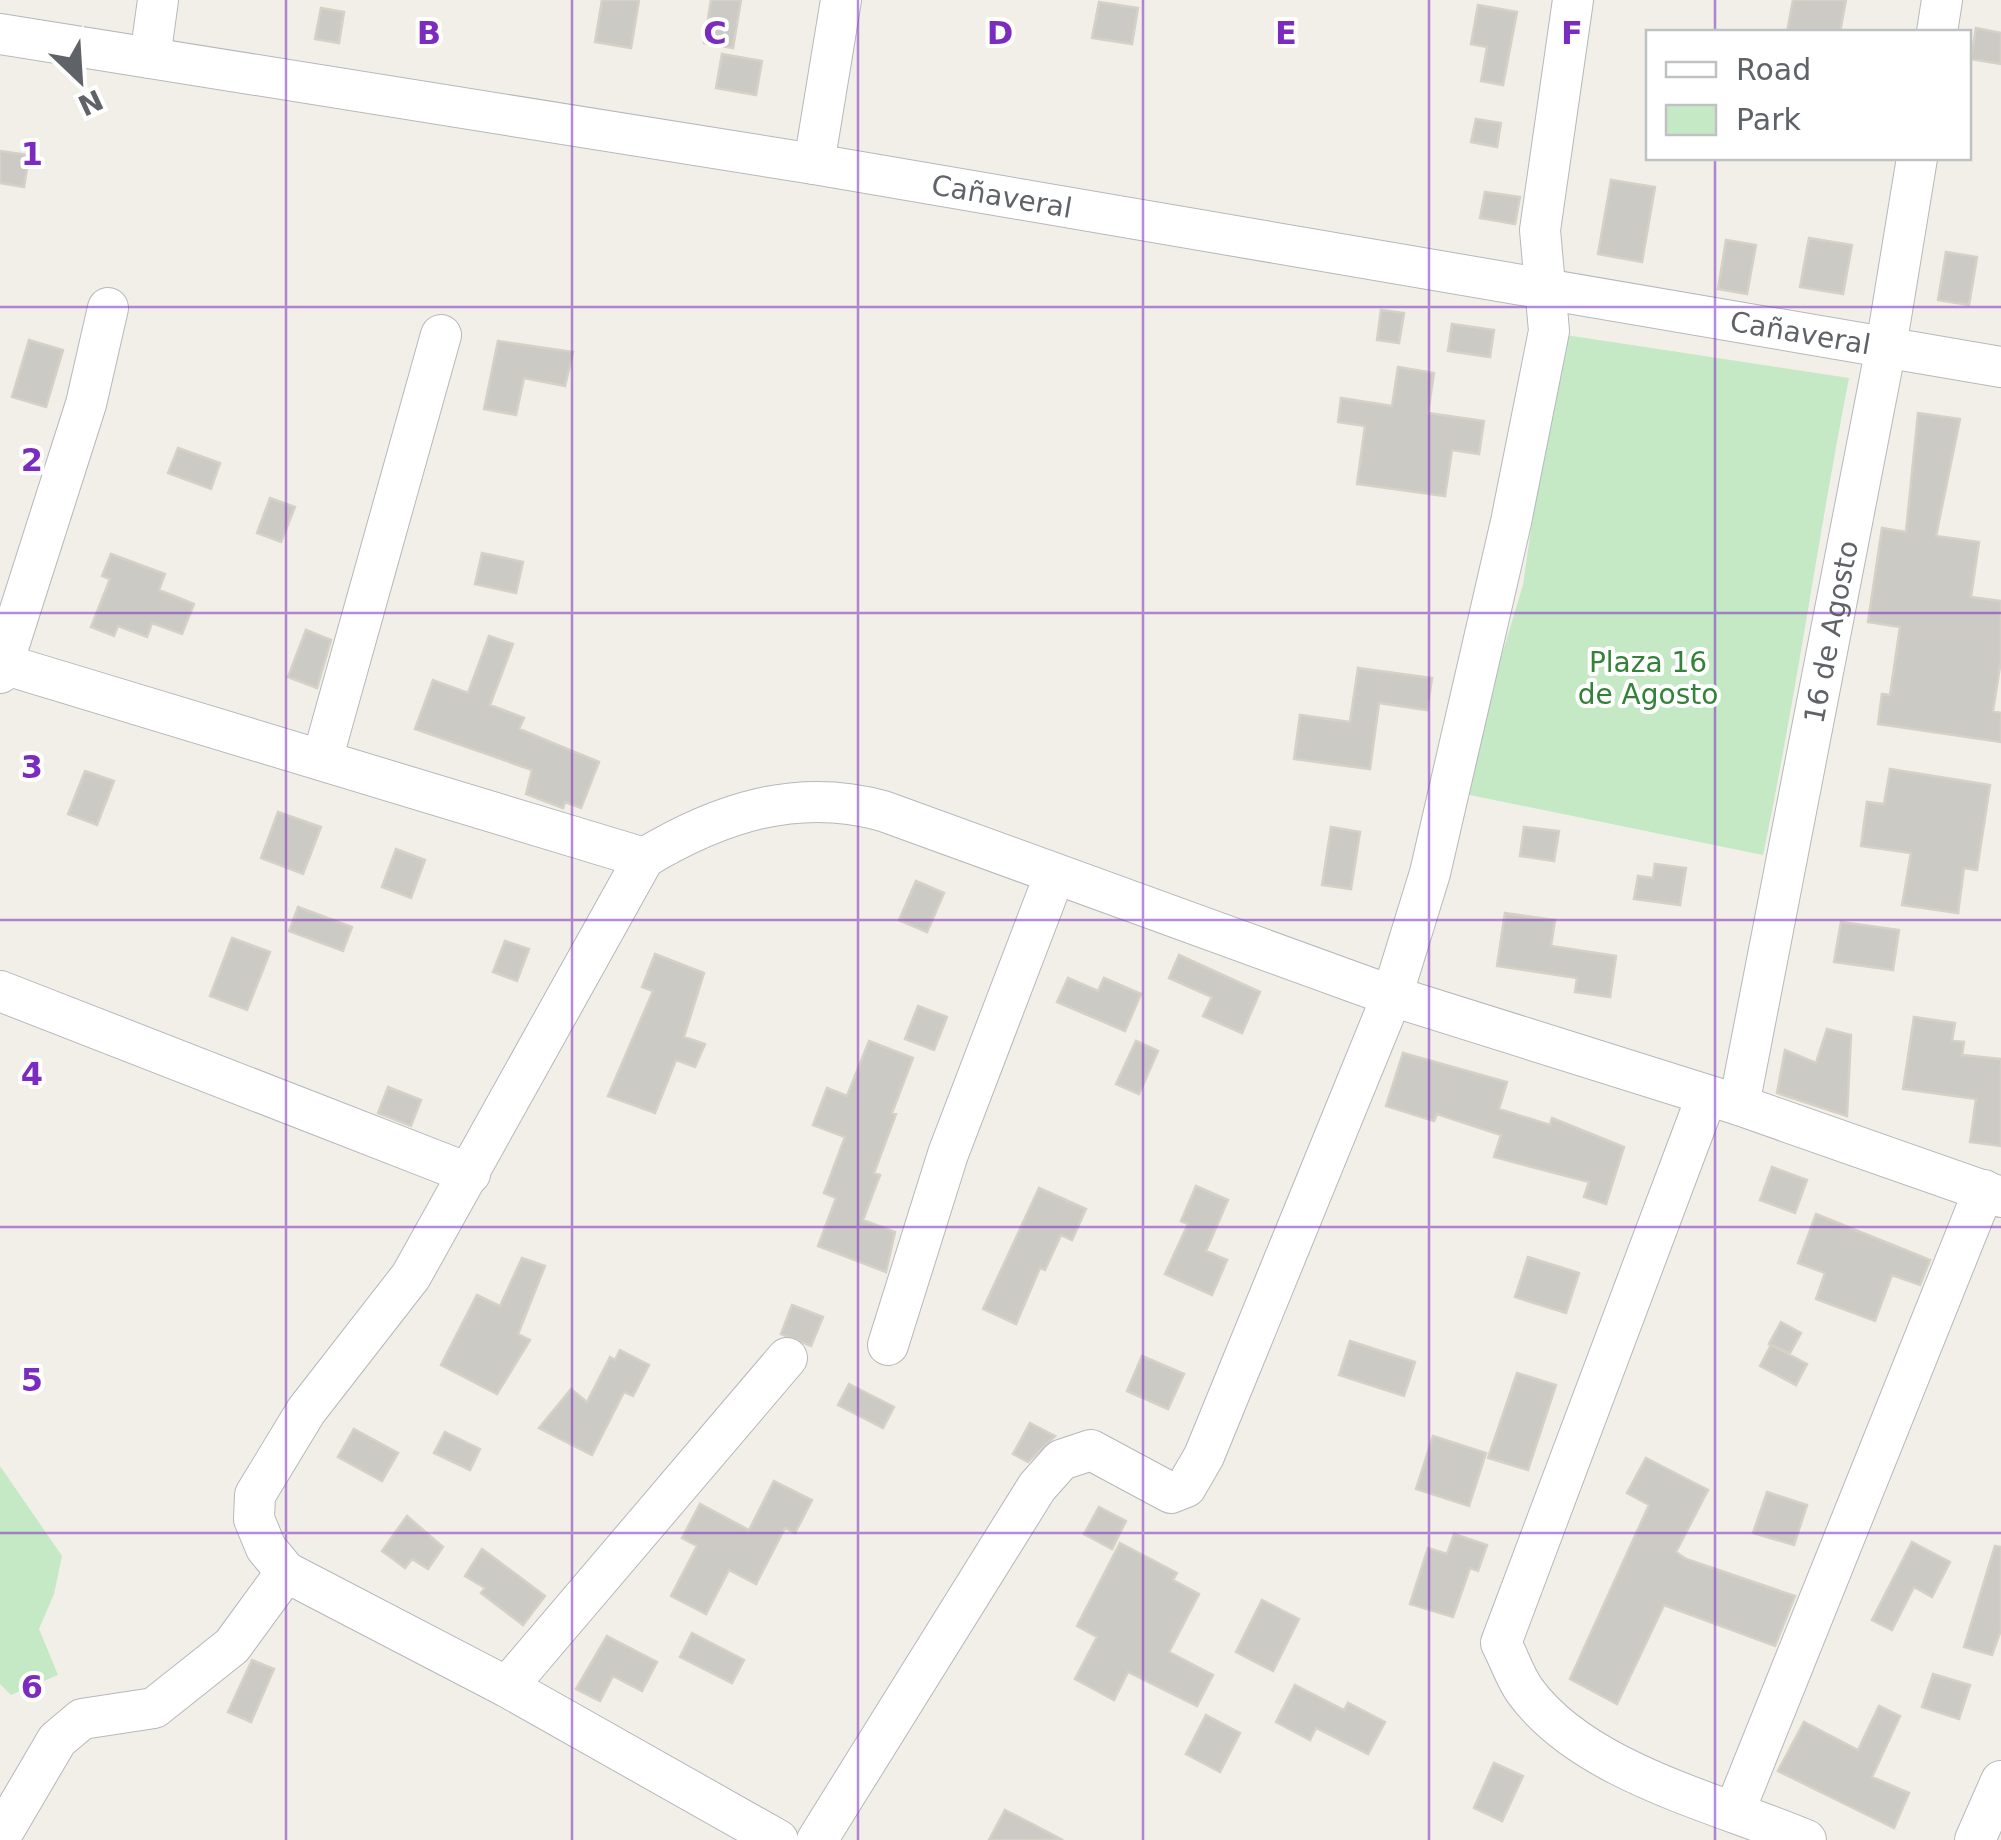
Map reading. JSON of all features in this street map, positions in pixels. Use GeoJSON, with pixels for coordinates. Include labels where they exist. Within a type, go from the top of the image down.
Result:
{"type":"FeatureCollection","features":[{"type":"Feature","properties":{"kind":"street"},"geometry":{"type":"LineString","coordinates":[[150,58],[158,0]]}},
{"type":"Feature","properties":{"kind":"street"},"geometry":{"type":"LineString","coordinates":[[814,164],[841,0]]}},
{"type":"Feature","properties":{"kind":"street"},"geometry":{"type":"LineString","coordinates":[[818,1840],[1038,1487],[1060,1460],[1091,1450],[1156,1489],[1171,1493],[1186,1486],[1204,1456],[1392,996],[1430,873],[1512,522],[1549,332],[1540,230],[1573,0]]}},
{"type":"Feature","properties":{"kind":"street"},"geometry":{"type":"LineString","coordinates":[[1937,30],[1942,0]]}},
{"type":"Feature","properties":{"kind":"street","name":"Cañaveral"},"geometry":{"type":"LineString","coordinates":[[0,34],[814,164],[2001,366]]}},
{"type":"Feature","properties":{"kind":"street","name":"16 de Agosto"},"geometry":{"type":"LineString","coordinates":[[1806,1840],[1603,1760],[1558,1727],[1524,1689],[1501,1642],[1722,1102],[1886,347],[1917,160]]}},
{"type":"Feature","properties":{"kind":"street"},"geometry":{"type":"LineString","coordinates":[[108,308],[86,404],[1,667],[644,858]]}},
{"type":"Feature","properties":{"kind":"street"},"geometry":{"type":"LineString","coordinates":[[322,760],[441,335]]}},
{"type":"Feature","properties":{"kind":"street"},"geometry":{"type":"LineString","coordinates":[[778,1840],[508,1687],[286,1572],[266,1548],[254,1518],[255,1495],[306,1411],[411,1276],[644,858],[693,828],[781,801],[842,799],[1392,996],[1992,1193],[1736,1810]]}},
{"type":"Feature","properties":{"kind":"street"},"geometry":{"type":"LineString","coordinates":[[888,1344],[948,1154],[1055,874]]}},
{"type":"Feature","properties":{"kind":"street"},"geometry":{"type":"LineString","coordinates":[[0,992],[470,1174]]}},
{"type":"Feature","properties":{"kind":"street"},"geometry":{"type":"LineString","coordinates":[[508,1687],[786,1358]]}},
{"type":"Feature","properties":{"kind":"street"},"geometry":{"type":"LineString","coordinates":[[0,1837],[57,1740],[82,1719],[154,1708],[232,1646],[286,1572]]}},
{"type":"Feature","properties":{"kind":"street"},"geometry":{"type":"LineString","coordinates":[[1975,1840],[2001,1781]]}},
{"type":"Feature","properties":{"kind":"green space","name":"Plaza 16 de Agosto"},"geometry":{"type":"Polygon","coordinates":[[[1559,334],[1849,378],[1763,855],[1460,793],[1523,585],[1559,334]]]}},
{"type":"Feature","properties":{"kind":"green space"},"geometry":{"type":"Polygon","coordinates":[[[0,1466],[62,1556],[54,1594],[39,1629],[58,1675],[11,1695],[0,1684],[0,1466]]]}},
{"type":"Feature","properties":{"kind":"building"},"geometry":{"type":"Polygon","coordinates":[[[602,0],[639,0],[631,48],[595,42],[602,0]]]}},
{"type":"Feature","properties":{"kind":"building"},"geometry":{"type":"Polygon","coordinates":[[[711,0],[741,0],[733,48],[704,43],[711,0]]]}},
{"type":"Feature","properties":{"kind":"building"},"geometry":{"type":"Polygon","coordinates":[[[1793,0],[1846,0],[1840,30],[1787,30],[1793,0]]]}},
{"type":"Feature","properties":{"kind":"building"},"geometry":{"type":"Polygon","coordinates":[[[1099,2],[1138,8],[1132,44],[1092,38],[1099,2]]]}},
{"type":"Feature","properties":{"kind":"building"},"geometry":{"type":"Polygon","coordinates":[[[1478,5],[1517,12],[1503,85],[1481,81],[1487,47],[1471,44],[1478,5]]]}},
{"type":"Feature","properties":{"kind":"building"},"geometry":{"type":"Polygon","coordinates":[[[321,8],[344,12],[339,43],[315,39],[321,8]]]}},
{"type":"Feature","properties":{"kind":"building"},"geometry":{"type":"Polygon","coordinates":[[[1976,28],[2001,33],[2001,64],[1971,59],[1976,28]]]}},
{"type":"Feature","properties":{"kind":"building"},"geometry":{"type":"Polygon","coordinates":[[[722,54],[762,61],[756,95],[716,88],[722,54]]]}},
{"type":"Feature","properties":{"kind":"building"},"geometry":{"type":"Polygon","coordinates":[[[1476,119],[1501,123],[1497,147],[1471,142],[1476,119]]]}},
{"type":"Feature","properties":{"kind":"building"},"geometry":{"type":"Polygon","coordinates":[[[0,151],[29,155],[24,187],[0,183],[0,151]]]}},
{"type":"Feature","properties":{"kind":"building"},"geometry":{"type":"Polygon","coordinates":[[[1611,180],[1655,187],[1642,262],[1598,254],[1611,180]]]}},
{"type":"Feature","properties":{"kind":"building"},"geometry":{"type":"Polygon","coordinates":[[[1485,192],[1520,197],[1515,224],[1480,218],[1485,192]]]}},
{"type":"Feature","properties":{"kind":"building"},"geometry":{"type":"Polygon","coordinates":[[[1809,238],[1852,245],[1843,294],[1800,287],[1809,238]]]}},
{"type":"Feature","properties":{"kind":"building"},"geometry":{"type":"Polygon","coordinates":[[[1726,240],[1756,245],[1747,294],[1718,289],[1726,240]]]}},
{"type":"Feature","properties":{"kind":"building"},"geometry":{"type":"Polygon","coordinates":[[[1946,252],[1977,257],[1969,305],[1938,300],[1946,252]]]}},
{"type":"Feature","properties":{"kind":"building"},"geometry":{"type":"Polygon","coordinates":[[[1381,310],[1404,313],[1399,343],[1377,340],[1381,310]]]}},
{"type":"Feature","properties":{"kind":"building"},"geometry":{"type":"Polygon","coordinates":[[[1452,324],[1494,330],[1490,357],[1448,351],[1452,324]]]}},
{"type":"Feature","properties":{"kind":"building"},"geometry":{"type":"Polygon","coordinates":[[[29,340],[63,350],[46,407],[12,397],[29,340]]]}},
{"type":"Feature","properties":{"kind":"building"},"geometry":{"type":"Polygon","coordinates":[[[498,341],[573,352],[565,386],[524,378],[516,415],[484,409],[498,341]]]}},
{"type":"Feature","properties":{"kind":"building"},"geometry":{"type":"Polygon","coordinates":[[[1398,367],[1434,373],[1428,413],[1484,421],[1479,454],[1452,450],[1445,496],[1357,484],[1365,426],[1338,422],[1341,398],[1392,406],[1398,367]]]}},
{"type":"Feature","properties":{"kind":"building"},"geometry":{"type":"Polygon","coordinates":[[[1918,413],[1960,419],[1936,536],[1979,542],[1971,597],[2001,601],[2001,660],[1993,711],[2001,713],[2001,742],[1878,724],[1882,694],[1890,695],[1900,627],[1868,622],[1882,528],[1906,532],[1918,413]]]}},
{"type":"Feature","properties":{"kind":"building"},"geometry":{"type":"Polygon","coordinates":[[[178,448],[220,463],[211,489],[168,473],[178,448]]]}},
{"type":"Feature","properties":{"kind":"building"},"geometry":{"type":"Polygon","coordinates":[[[270,498],[295,507],[281,542],[257,533],[270,498]]]}},
{"type":"Feature","properties":{"kind":"building"},"geometry":{"type":"Polygon","coordinates":[[[482,553],[523,562],[516,593],[475,584],[482,553]]]}},
{"type":"Feature","properties":{"kind":"building"},"geometry":{"type":"Polygon","coordinates":[[[111,554],[165,574],[159,590],[194,604],[182,634],[152,623],[147,637],[118,626],[114,636],[91,627],[110,579],[102,576],[111,554]]]}},
{"type":"Feature","properties":{"kind":"building"},"geometry":{"type":"Polygon","coordinates":[[[306,630],[331,640],[317,688],[288,677],[306,630]]]}},
{"type":"Feature","properties":{"kind":"building"},"geometry":{"type":"Polygon","coordinates":[[[489,636],[513,644],[490,705],[524,718],[519,729],[599,762],[581,808],[565,802],[563,808],[526,794],[532,770],[415,729],[433,680],[468,693],[489,636]]]}},
{"type":"Feature","properties":{"kind":"building"},"geometry":{"type":"Polygon","coordinates":[[[1358,668],[1432,678],[1427,710],[1379,703],[1370,769],[1294,759],[1300,715],[1350,722],[1358,668]]]}},
{"type":"Feature","properties":{"kind":"building"},"geometry":{"type":"Polygon","coordinates":[[[1890,769],[1990,785],[1977,870],[1964,868],[1958,913],[1902,905],[1911,853],[1861,846],[1867,802],[1884,804],[1890,769]]]}},
{"type":"Feature","properties":{"kind":"building"},"geometry":{"type":"Polygon","coordinates":[[[85,771],[114,781],[97,825],[68,814],[85,771]]]}},
{"type":"Feature","properties":{"kind":"building"},"geometry":{"type":"Polygon","coordinates":[[[278,812],[321,827],[303,874],[261,858],[278,812]]]}},
{"type":"Feature","properties":{"kind":"building"},"geometry":{"type":"Polygon","coordinates":[[[1331,827],[1360,832],[1351,889],[1322,885],[1331,827]]]}},
{"type":"Feature","properties":{"kind":"building"},"geometry":{"type":"Polygon","coordinates":[[[1524,827],[1559,831],[1554,861],[1520,856],[1524,827]]]}},
{"type":"Feature","properties":{"kind":"building"},"geometry":{"type":"Polygon","coordinates":[[[396,849],[425,860],[411,898],[382,887],[396,849]]]}},
{"type":"Feature","properties":{"kind":"building"},"geometry":{"type":"Polygon","coordinates":[[[1655,864],[1686,868],[1680,905],[1634,899],[1638,876],[1653,878],[1655,864]]]}},
{"type":"Feature","properties":{"kind":"building"},"geometry":{"type":"Polygon","coordinates":[[[916,881],[944,893],[927,932],[899,920],[916,881]]]}},
{"type":"Feature","properties":{"kind":"building"},"geometry":{"type":"Polygon","coordinates":[[[298,907],[352,927],[343,951],[289,931],[298,907]]]}},
{"type":"Feature","properties":{"kind":"building"},"geometry":{"type":"Polygon","coordinates":[[[1505,913],[1555,920],[1551,946],[1616,956],[1610,997],[1575,992],[1577,978],[1497,966],[1505,913]]]}},
{"type":"Feature","properties":{"kind":"building"},"geometry":{"type":"Polygon","coordinates":[[[1841,922],[1899,930],[1893,970],[1834,962],[1841,922]]]}},
{"type":"Feature","properties":{"kind":"building"},"geometry":{"type":"Polygon","coordinates":[[[232,938],[270,952],[247,1010],[210,996],[232,938]]]}},
{"type":"Feature","properties":{"kind":"building"},"geometry":{"type":"Polygon","coordinates":[[[505,941],[529,949],[517,981],[493,972],[505,941]]]}},
{"type":"Feature","properties":{"kind":"building"},"geometry":{"type":"Polygon","coordinates":[[[655,954],[704,973],[684,1037],[705,1044],[695,1067],[676,1060],[655,1113],[608,1096],[653,991],[642,987],[655,954]]]}},
{"type":"Feature","properties":{"kind":"building"},"geometry":{"type":"Polygon","coordinates":[[[1179,955],[1260,992],[1242,1033],[1203,1016],[1212,997],[1169,978],[1179,955]]]}},
{"type":"Feature","properties":{"kind":"building"},"geometry":{"type":"Polygon","coordinates":[[[1068,978],[1098,991],[1104,978],[1141,994],[1125,1031],[1057,1002],[1068,978]]]}},
{"type":"Feature","properties":{"kind":"building"},"geometry":{"type":"Polygon","coordinates":[[[918,1006],[947,1017],[934,1050],[905,1039],[918,1006]]]}},
{"type":"Feature","properties":{"kind":"building"},"geometry":{"type":"Polygon","coordinates":[[[1914,1017],[1955,1023],[1952,1041],[1964,1042],[1962,1055],[2001,1059],[2001,1146],[1970,1142],[1976,1099],[1903,1089],[1914,1017]]]}},
{"type":"Feature","properties":{"kind":"building"},"geometry":{"type":"Polygon","coordinates":[[[1827,1029],[1851,1035],[1847,1116],[1777,1093],[1785,1050],[1816,1063],[1827,1029]]]}},
{"type":"Feature","properties":{"kind":"building"},"geometry":{"type":"Polygon","coordinates":[[[869,1041],[913,1058],[892,1113],[896,1114],[874,1173],[880,1175],[863,1220],[895,1232],[886,1272],[818,1246],[836,1198],[824,1193],[845,1137],[813,1125],[827,1088],[847,1096],[869,1041]]]}},
{"type":"Feature","properties":{"kind":"building"},"geometry":{"type":"Polygon","coordinates":[[[1136,1041],[1158,1051],[1139,1094],[1116,1084],[1136,1041]]]}},
{"type":"Feature","properties":{"kind":"building"},"geometry":{"type":"Polygon","coordinates":[[[1403,1053],[1507,1082],[1499,1109],[1550,1125],[1552,1118],[1624,1147],[1606,1204],[1584,1197],[1589,1182],[1494,1157],[1501,1135],[1437,1114],[1434,1121],[1386,1106],[1403,1053]]]}},
{"type":"Feature","properties":{"kind":"building"},"geometry":{"type":"Polygon","coordinates":[[[388,1087],[421,1100],[411,1126],[378,1113],[388,1087]]]}},
{"type":"Feature","properties":{"kind":"building"},"geometry":{"type":"Polygon","coordinates":[[[1772,1167],[1807,1180],[1795,1213],[1760,1200],[1772,1167]]]}},
{"type":"Feature","properties":{"kind":"building"},"geometry":{"type":"Polygon","coordinates":[[[1196,1186],[1228,1200],[1206,1251],[1227,1260],[1212,1295],[1165,1274],[1188,1224],[1181,1221],[1196,1186]]]}},
{"type":"Feature","properties":{"kind":"building"},"geometry":{"type":"Polygon","coordinates":[[[1039,1188],[1086,1209],[1072,1240],[1061,1235],[1045,1270],[1040,1268],[1016,1324],[983,1309],[1039,1188]]]}},
{"type":"Feature","properties":{"kind":"building"},"geometry":{"type":"Polygon","coordinates":[[[1816,1214],[1930,1260],[1920,1285],[1892,1275],[1875,1321],[1816,1299],[1825,1273],[1798,1263],[1816,1214]]]}},
{"type":"Feature","properties":{"kind":"building"},"geometry":{"type":"Polygon","coordinates":[[[1528,1257],[1579,1273],[1566,1313],[1515,1297],[1528,1257]]]}},
{"type":"Feature","properties":{"kind":"building"},"geometry":{"type":"Polygon","coordinates":[[[522,1258],[545,1266],[518,1334],[530,1340],[497,1394],[441,1365],[477,1295],[500,1306],[522,1258]]]}},
{"type":"Feature","properties":{"kind":"building"},"geometry":{"type":"Polygon","coordinates":[[[792,1305],[823,1317],[811,1346],[781,1334],[792,1305]]]}},
{"type":"Feature","properties":{"kind":"building"},"geometry":{"type":"Polygon","coordinates":[[[1781,1322],[1801,1333],[1790,1353],[1769,1344],[1781,1322]]]}},
{"type":"Feature","properties":{"kind":"building"},"geometry":{"type":"Polygon","coordinates":[[[1350,1341],[1415,1362],[1404,1396],[1339,1375],[1350,1341]]]}},
{"type":"Feature","properties":{"kind":"building"},"geometry":{"type":"Polygon","coordinates":[[[1771,1345],[1807,1364],[1796,1385],[1760,1366],[1771,1345]]]}},
{"type":"Feature","properties":{"kind":"building"},"geometry":{"type":"Polygon","coordinates":[[[620,1350],[649,1365],[633,1396],[624,1392],[592,1455],[539,1428],[571,1389],[587,1402],[610,1357],[615,1360],[620,1350]]]}},
{"type":"Feature","properties":{"kind":"building"},"geometry":{"type":"Polygon","coordinates":[[[1142,1356],[1184,1374],[1168,1409],[1127,1391],[1142,1356]]]}},
{"type":"Feature","properties":{"kind":"building"},"geometry":{"type":"Polygon","coordinates":[[[1517,1373],[1556,1385],[1528,1470],[1488,1458],[1517,1373]]]}},
{"type":"Feature","properties":{"kind":"building"},"geometry":{"type":"Polygon","coordinates":[[[849,1384],[894,1407],[883,1428],[838,1405],[849,1384]]]}},
{"type":"Feature","properties":{"kind":"building"},"geometry":{"type":"Polygon","coordinates":[[[1030,1423],[1055,1436],[1028,1462],[1013,1454],[1030,1423]]]}},
{"type":"Feature","properties":{"kind":"building"},"geometry":{"type":"Polygon","coordinates":[[[354,1429],[398,1453],[382,1481],[338,1457],[354,1429]]]}},
{"type":"Feature","properties":{"kind":"building"},"geometry":{"type":"Polygon","coordinates":[[[445,1432],[480,1449],[470,1470],[434,1453],[445,1432]]]}},
{"type":"Feature","properties":{"kind":"building"},"geometry":{"type":"Polygon","coordinates":[[[1433,1436],[1486,1453],[1469,1506],[1416,1489],[1433,1436]]]}},
{"type":"Feature","properties":{"kind":"building"},"geometry":{"type":"Polygon","coordinates":[[[1646,1458],[1708,1490],[1676,1552],[1686,1559],[1795,1596],[1775,1646],[1664,1605],[1617,1704],[1570,1679],[1649,1505],[1627,1493],[1646,1458]]]}},
{"type":"Feature","properties":{"kind":"building"},"geometry":{"type":"Polygon","coordinates":[[[774,1481],[812,1500],[795,1533],[785,1528],[756,1584],[729,1570],[706,1614],[671,1596],[697,1546],[682,1538],[700,1504],[749,1530],[774,1481]]]}},
{"type":"Feature","properties":{"kind":"building"},"geometry":{"type":"Polygon","coordinates":[[[1767,1492],[1807,1505],[1794,1545],[1753,1533],[1767,1492]]]}},
{"type":"Feature","properties":{"kind":"building"},"geometry":{"type":"Polygon","coordinates":[[[1099,1507],[1126,1521],[1112,1549],[1084,1534],[1099,1507]]]}},
{"type":"Feature","properties":{"kind":"building"},"geometry":{"type":"Polygon","coordinates":[[[407,1516],[443,1547],[428,1569],[412,1559],[405,1568],[382,1551],[407,1516]]]}},
{"type":"Feature","properties":{"kind":"building"},"geometry":{"type":"Polygon","coordinates":[[[1454,1534],[1487,1545],[1478,1571],[1470,1568],[1453,1617],[1410,1604],[1428,1548],[1447,1554],[1454,1534]]]}},
{"type":"Feature","properties":{"kind":"building"},"geometry":{"type":"Polygon","coordinates":[[[1912,1542],[1950,1562],[1932,1597],[1914,1587],[1892,1630],[1872,1620],[1912,1542]]]}},
{"type":"Feature","properties":{"kind":"building"},"geometry":{"type":"Polygon","coordinates":[[[1120,1543],[1177,1573],[1173,1580],[1199,1594],[1169,1652],[1213,1675],[1197,1706],[1128,1672],[1114,1700],[1075,1679],[1097,1637],[1077,1626],[1120,1543]]]}},
{"type":"Feature","properties":{"kind":"building"},"geometry":{"type":"Polygon","coordinates":[[[1995,1546],[2001,1547],[2001,1630],[1992,1655],[1964,1647],[1995,1546]]]}},
{"type":"Feature","properties":{"kind":"building"},"geometry":{"type":"Polygon","coordinates":[[[482,1549],[545,1596],[523,1625],[481,1593],[485,1588],[465,1576],[482,1549]]]}},
{"type":"Feature","properties":{"kind":"building"},"geometry":{"type":"Polygon","coordinates":[[[1262,1600],[1299,1619],[1273,1671],[1236,1652],[1262,1600]]]}},
{"type":"Feature","properties":{"kind":"building"},"geometry":{"type":"Polygon","coordinates":[[[692,1633],[744,1660],[732,1683],[680,1657],[692,1633]]]}},
{"type":"Feature","properties":{"kind":"building"},"geometry":{"type":"Polygon","coordinates":[[[607,1636],[657,1662],[642,1691],[613,1676],[600,1701],[576,1689],[607,1636]]]}},
{"type":"Feature","properties":{"kind":"building"},"geometry":{"type":"Polygon","coordinates":[[[252,1660],[274,1669],[251,1722],[228,1712],[252,1660]]]}},
{"type":"Feature","properties":{"kind":"building"},"geometry":{"type":"Polygon","coordinates":[[[1933,1674],[1970,1685],[1959,1719],[1922,1707],[1933,1674]]]}},
{"type":"Feature","properties":{"kind":"building"},"geometry":{"type":"Polygon","coordinates":[[[1295,1685],[1344,1710],[1348,1703],[1385,1722],[1368,1754],[1316,1728],[1310,1740],[1276,1722],[1295,1685]]]}},
{"type":"Feature","properties":{"kind":"building"},"geometry":{"type":"Polygon","coordinates":[[[1879,1706],[1900,1716],[1872,1777],[1909,1793],[1894,1828],[1778,1771],[1804,1722],[1858,1750],[1879,1706]]]}},
{"type":"Feature","properties":{"kind":"building"},"geometry":{"type":"Polygon","coordinates":[[[1206,1715],[1240,1733],[1220,1772],[1186,1754],[1206,1715]]]}},
{"type":"Feature","properties":{"kind":"building"},"geometry":{"type":"Polygon","coordinates":[[[1494,1763],[1523,1776],[1502,1821],[1474,1808],[1494,1763]]]}},
{"type":"Feature","properties":{"kind":"building"},"geometry":{"type":"Polygon","coordinates":[[[1005,1810],[1063,1840],[989,1840],[1005,1810]]]}}]}
